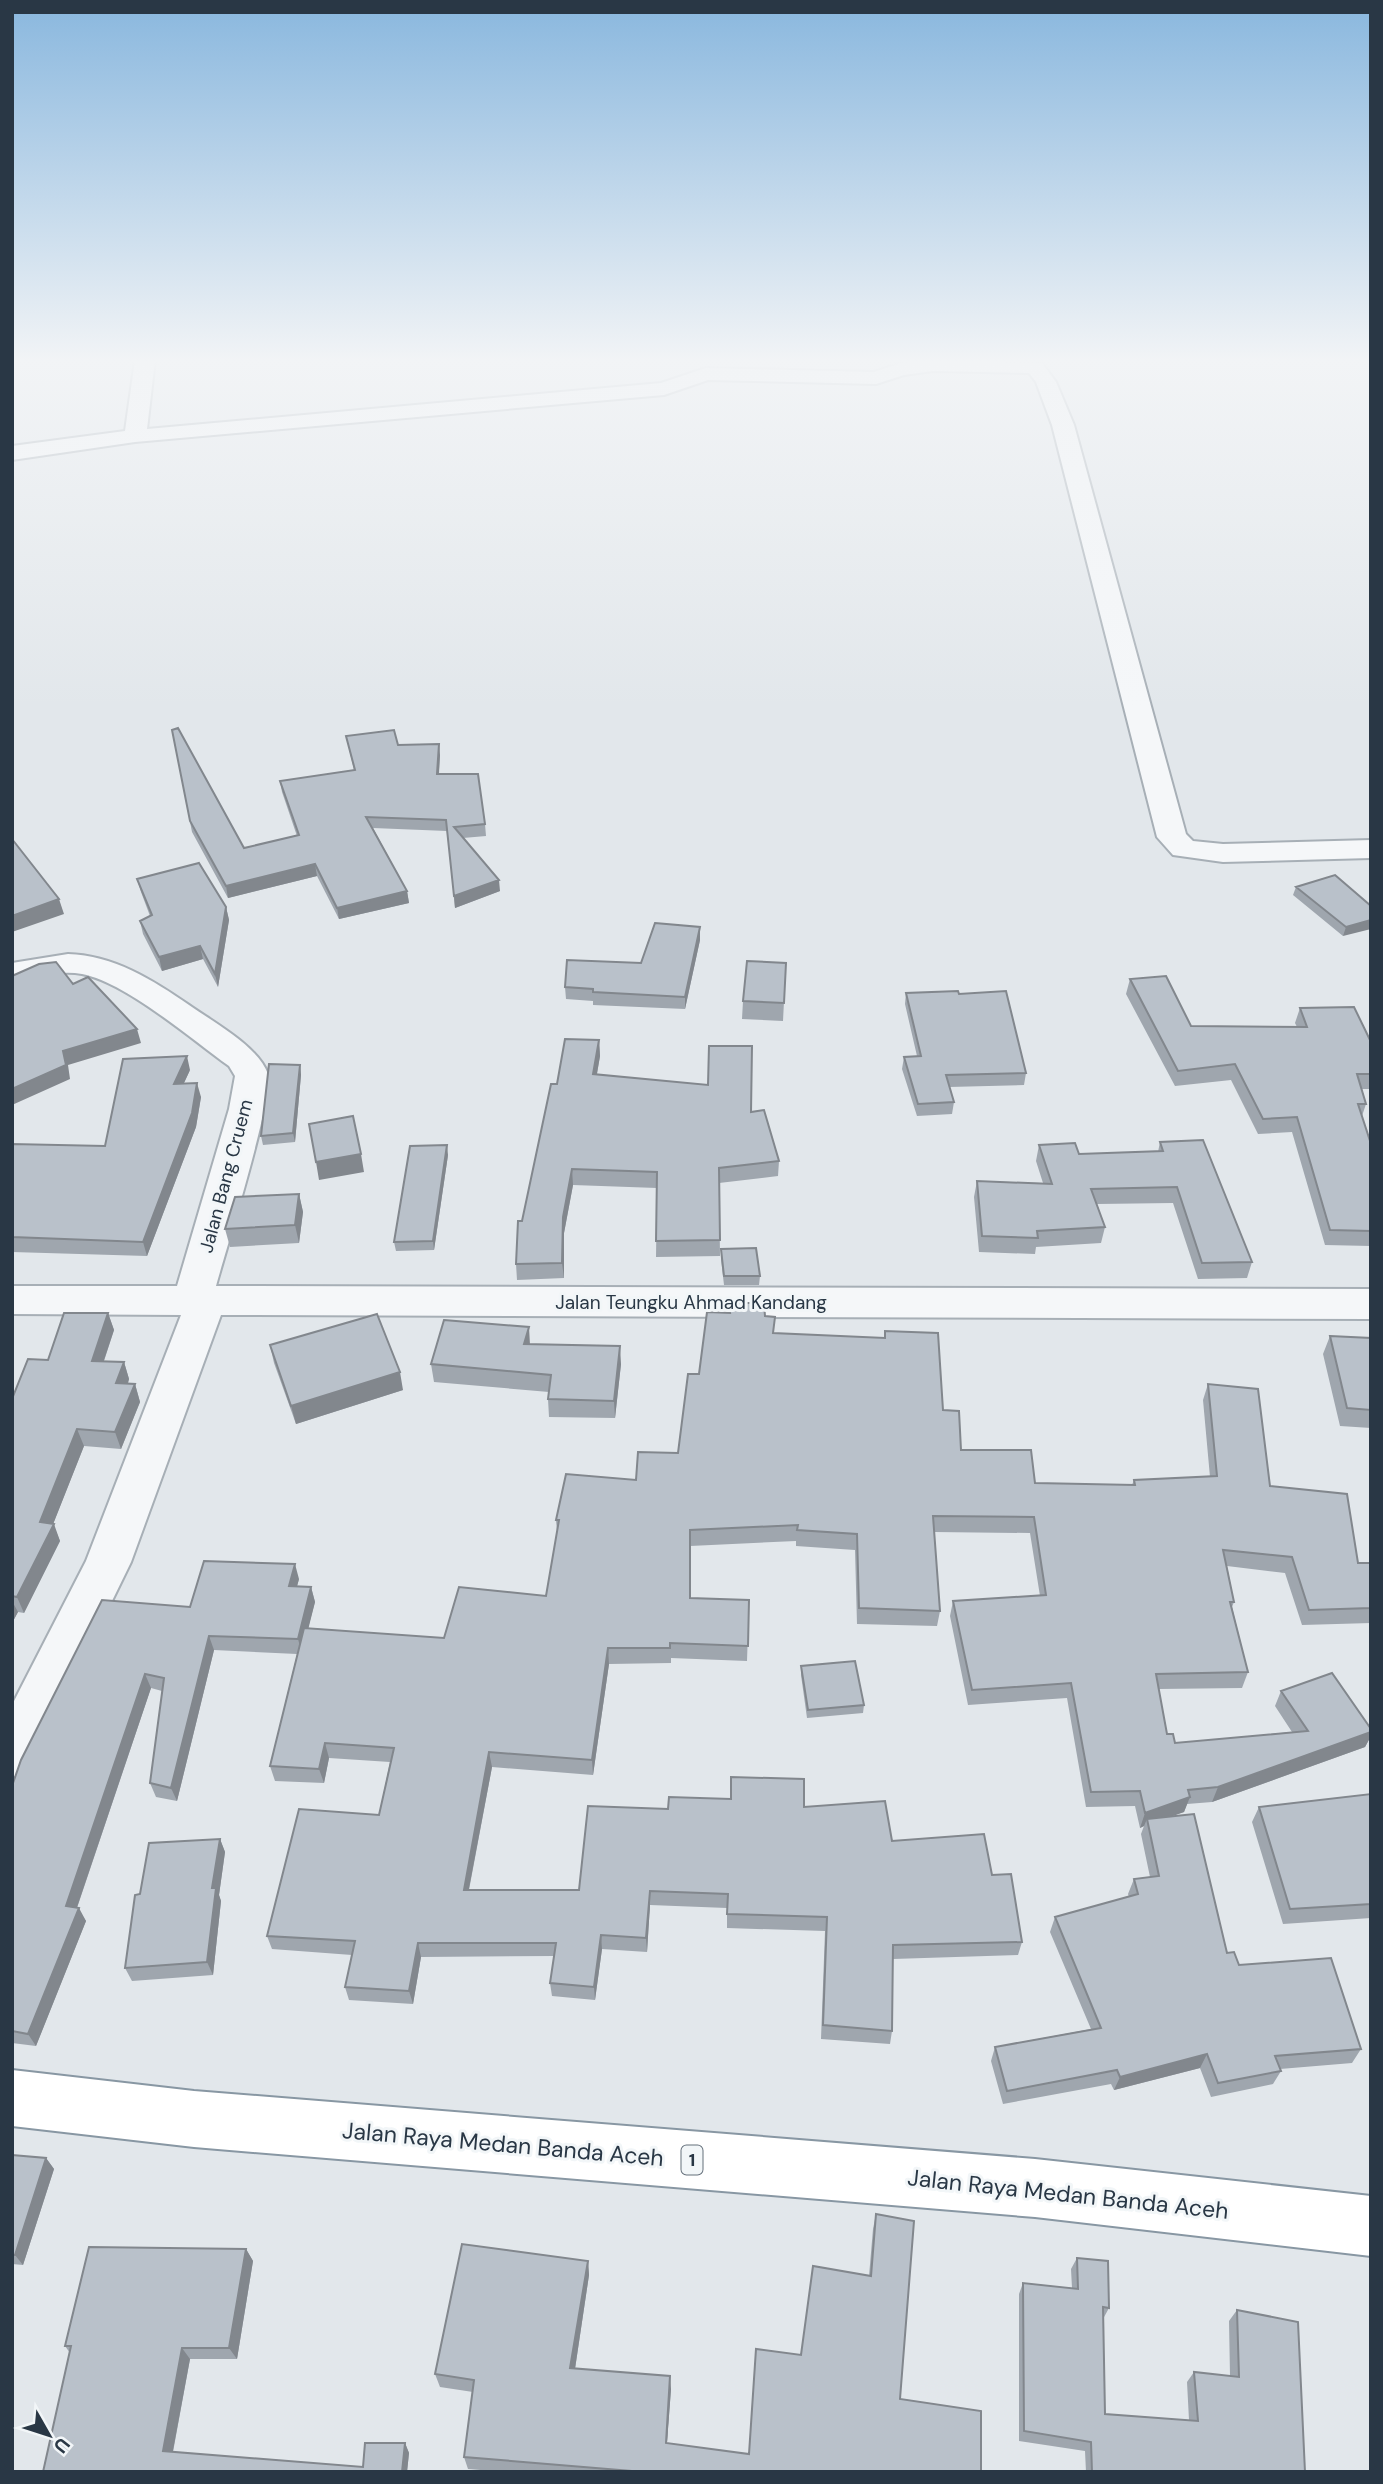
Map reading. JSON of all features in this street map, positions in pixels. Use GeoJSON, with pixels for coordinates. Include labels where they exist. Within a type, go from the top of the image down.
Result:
{"type":"FeatureCollection","features":[{"type":"Feature","properties":{"kind":"highway","name":"Jalan Raya Medan Banda Aceh"},"geometry":{"type":"LineString","coordinates":[[12,2098],[207,2120],[1035,2188],[1371,2226]]}},
{"type":"Feature","properties":{"kind":"street"},"geometry":{"type":"LineString","coordinates":[[1077,476],[1168,829],[1179,846],[1191,851],[1223,853],[1371,849]]}},
{"type":"Feature","properties":{"kind":"street","name":"Jalan Bang Cruem"},"geometry":{"type":"LineString","coordinates":[[12,973],[33,966],[86,965],[123,978],[242,1059],[252,1076],[247,1110],[199,1301],[108,1562],[12,1755]]}},
{"type":"Feature","properties":{"kind":"street","name":"Jalan Teungku Ahmad Kandang"},"geometry":{"type":"LineString","coordinates":[[12,1300],[1371,1304]]}},
{"type":"Feature","properties":{"kind":"building"},"geometry":{"type":"Polygon","coordinates":[[[178,728],[244,848],[299,835],[280,781],[355,770],[346,736],[394,730],[398,745],[439,744],[437,774],[478,774],[485,824],[454,827],[499,880],[454,896],[446,820],[366,817],[407,891],[337,908],[315,864],[226,886],[190,821],[172,730],[178,728]]]}},
{"type":"Feature","properties":{"kind":"building"},"geometry":{"type":"Polygon","coordinates":[[[12,839],[59,899],[12,916],[12,839]]]}},
{"type":"Feature","properties":{"kind":"building"},"geometry":{"type":"Polygon","coordinates":[[[199,863],[226,907],[215,974],[200,946],[159,957],[140,921],[152,915],[137,879],[199,863]]]}},
{"type":"Feature","properties":{"kind":"building"},"geometry":{"type":"Polygon","coordinates":[[[1335,875],[1371,906],[1371,920],[1346,927],[1296,887],[1335,875]]]}},
{"type":"Feature","properties":{"kind":"building"},"geometry":{"type":"Polygon","coordinates":[[[655,923],[700,927],[685,997],[593,992],[593,989],[565,987],[567,960],[641,963],[655,923]]]}},
{"type":"Feature","properties":{"kind":"building"},"geometry":{"type":"Polygon","coordinates":[[[747,961],[786,963],[784,1003],[743,1001],[747,961]]]}},
{"type":"Feature","properties":{"kind":"building"},"geometry":{"type":"Polygon","coordinates":[[[56,962],[73,984],[88,977],[137,1029],[63,1051],[66,1065],[12,1089],[12,976],[39,964],[56,962]]]}},
{"type":"Feature","properties":{"kind":"building"},"geometry":{"type":"Polygon","coordinates":[[[1166,976],[1191,1026],[1307,1027],[1300,1008],[1354,1007],[1371,1042],[1371,1074],[1357,1074],[1366,1104],[1358,1104],[1371,1144],[1371,1231],[1330,1230],[1297,1117],[1263,1119],[1235,1064],[1178,1071],[1130,979],[1166,976]]]}},
{"type":"Feature","properties":{"kind":"building"},"geometry":{"type":"Polygon","coordinates":[[[958,991],[959,994],[1006,991],[1026,1073],[946,1075],[954,1102],[918,1104],[904,1057],[921,1056],[906,993],[958,991]]]}},
{"type":"Feature","properties":{"kind":"building"},"geometry":{"type":"Polygon","coordinates":[[[565,1039],[599,1040],[593,1074],[708,1085],[709,1046],[752,1046],[751,1112],[764,1110],[779,1161],[719,1168],[720,1240],[656,1241],[657,1172],[572,1169],[563,1217],[562,1263],[516,1264],[518,1221],[522,1221],[551,1084],[557,1084],[565,1039]]]}},
{"type":"Feature","properties":{"kind":"building"},"geometry":{"type":"Polygon","coordinates":[[[187,1056],[174,1084],[197,1083],[192,1113],[143,1242],[12,1237],[12,1144],[105,1146],[123,1059],[187,1056]]]}},
{"type":"Feature","properties":{"kind":"building"},"geometry":{"type":"Polygon","coordinates":[[[269,1064],[300,1065],[293,1133],[261,1136],[269,1064]]]}},
{"type":"Feature","properties":{"kind":"building"},"geometry":{"type":"Polygon","coordinates":[[[353,1116],[361,1154],[316,1162],[309,1124],[353,1116]]]}},
{"type":"Feature","properties":{"kind":"building"},"geometry":{"type":"Polygon","coordinates":[[[1203,1140],[1252,1262],[1202,1263],[1177,1187],[1091,1189],[1105,1227],[1037,1231],[1038,1238],[982,1236],[977,1181],[1052,1184],[1039,1145],[1075,1143],[1079,1154],[1163,1151],[1160,1142],[1203,1140]]]}},
{"type":"Feature","properties":{"kind":"building"},"geometry":{"type":"Polygon","coordinates":[[[447,1145],[433,1241],[394,1242],[410,1146],[447,1145]]]}},
{"type":"Feature","properties":{"kind":"building"},"geometry":{"type":"Polygon","coordinates":[[[299,1194],[295,1225],[225,1229],[235,1197],[299,1194]]]}},
{"type":"Feature","properties":{"kind":"building"},"geometry":{"type":"Polygon","coordinates":[[[756,1248],[760,1276],[724,1276],[721,1249],[756,1248]]]}},
{"type":"Feature","properties":{"kind":"building"},"geometry":{"type":"Polygon","coordinates":[[[728,1303],[764,1303],[765,1316],[775,1317],[773,1333],[885,1338],[885,1331],[938,1333],[943,1410],[959,1411],[961,1450],[1031,1450],[1035,1483],[1135,1485],[1134,1480],[1217,1476],[1208,1384],[1258,1389],[1270,1486],[1347,1494],[1358,1563],[1371,1563],[1371,1608],[1309,1610],[1292,1557],[1223,1550],[1234,1602],[1230,1602],[1248,1672],[1156,1674],[1167,1734],[1173,1734],[1175,1743],[1308,1731],[1281,1691],[1332,1673],[1371,1732],[1218,1787],[1188,1790],[1190,1797],[1145,1813],[1140,1791],[1091,1792],[1071,1683],[972,1690],[953,1601],[1046,1595],[1034,1517],[933,1516],[940,1611],[859,1608],[857,1534],[797,1530],[798,1525],[690,1530],[690,1598],[749,1600],[748,1646],[670,1643],[670,1648],[608,1648],[592,1760],[489,1752],[464,1890],[579,1890],[588,1806],[668,1809],[669,1797],[731,1799],[731,1777],[804,1779],[804,1807],[885,1801],[892,1841],[984,1834],[992,1875],[1011,1874],[1022,1942],[893,1945],[892,2031],[823,2025],[827,1917],[727,1914],[728,1894],[650,1891],[646,1938],[601,1935],[594,1987],[550,1983],[556,1943],[418,1943],[409,1991],[345,1987],[355,1941],[267,1936],[299,1809],[379,1815],[394,1748],[325,1743],[319,1769],[270,1766],[304,1628],[444,1638],[459,1587],[546,1596],[559,1520],[556,1520],[566,1474],[636,1480],[638,1452],[678,1453],[688,1374],[699,1374],[707,1312],[730,1313],[728,1303]]]}},
{"type":"Feature","properties":{"kind":"building"},"geometry":{"type":"Polygon","coordinates":[[[64,1313],[108,1313],[92,1361],[124,1362],[116,1383],[135,1384],[115,1432],[77,1429],[40,1522],[54,1524],[17,1597],[12,1596],[12,1399],[28,1359],[48,1360],[64,1313]]]}},
{"type":"Feature","properties":{"kind":"building"},"geometry":{"type":"Polygon","coordinates":[[[377,1314],[400,1372],[291,1406],[270,1345],[377,1314]]]}},
{"type":"Feature","properties":{"kind":"building"},"geometry":{"type":"Polygon","coordinates":[[[444,1320],[529,1327],[524,1344],[620,1346],[614,1401],[548,1399],[551,1375],[431,1364],[444,1320]]]}},
{"type":"Feature","properties":{"kind":"building"},"geometry":{"type":"Polygon","coordinates":[[[1330,1336],[1371,1338],[1371,1410],[1347,1408],[1330,1336]]]}},
{"type":"Feature","properties":{"kind":"building"},"geometry":{"type":"Polygon","coordinates":[[[204,1561],[295,1564],[289,1586],[311,1587],[298,1639],[209,1636],[171,1788],[150,1783],[164,1678],[145,1674],[66,1906],[79,1908],[28,2034],[12,2031],[12,1786],[21,1760],[102,1600],[190,1607],[204,1561]]]}},
{"type":"Feature","properties":{"kind":"building"},"geometry":{"type":"Polygon","coordinates":[[[855,1661],[864,1705],[808,1710],[801,1666],[855,1661]]]}},
{"type":"Feature","properties":{"kind":"building"},"geometry":{"type":"Polygon","coordinates":[[[1371,1794],[1371,1904],[1290,1909],[1259,1807],[1371,1794]]]}},
{"type":"Feature","properties":{"kind":"building"},"geometry":{"type":"Polygon","coordinates":[[[1194,1814],[1227,1953],[1234,1952],[1239,1965],[1331,1958],[1361,2049],[1275,2056],[1281,2071],[1218,2083],[1207,2054],[1120,2077],[1117,2070],[1007,2091],[995,2047],[1101,2028],[1055,1917],[1138,1894],[1134,1879],[1159,1876],[1147,1819],[1194,1814]]]}},
{"type":"Feature","properties":{"kind":"building"},"geometry":{"type":"Polygon","coordinates":[[[220,1839],[212,1888],[216,1888],[207,1962],[125,1968],[135,1895],[140,1894],[149,1843],[220,1839]]]}},
{"type":"Feature","properties":{"kind":"building"},"geometry":{"type":"Polygon","coordinates":[[[12,2155],[46,2158],[15,2255],[12,2255],[12,2155]]]}},
{"type":"Feature","properties":{"kind":"building"},"geometry":{"type":"Polygon","coordinates":[[[876,2214],[914,2221],[900,2399],[981,2411],[981,2472],[644,2472],[464,2457],[474,2380],[435,2374],[462,2244],[588,2261],[570,2368],[670,2376],[666,2443],[749,2454],[756,2349],[801,2355],[813,2266],[871,2276],[876,2214]]]}},
{"type":"Feature","properties":{"kind":"building"},"geometry":{"type":"Polygon","coordinates":[[[89,2247],[246,2249],[229,2348],[182,2348],[163,2451],[363,2467],[365,2443],[405,2443],[402,2472],[43,2472],[71,2346],[65,2346],[89,2247]]]}},
{"type":"Feature","properties":{"kind":"building"},"geometry":{"type":"Polygon","coordinates":[[[1077,2258],[1108,2261],[1109,2308],[1103,2307],[1105,2414],[1198,2421],[1194,2372],[1239,2377],[1237,2310],[1298,2322],[1305,2472],[1092,2472],[1091,2442],[1024,2431],[1023,2283],[1078,2289],[1077,2258]]]}}]}
